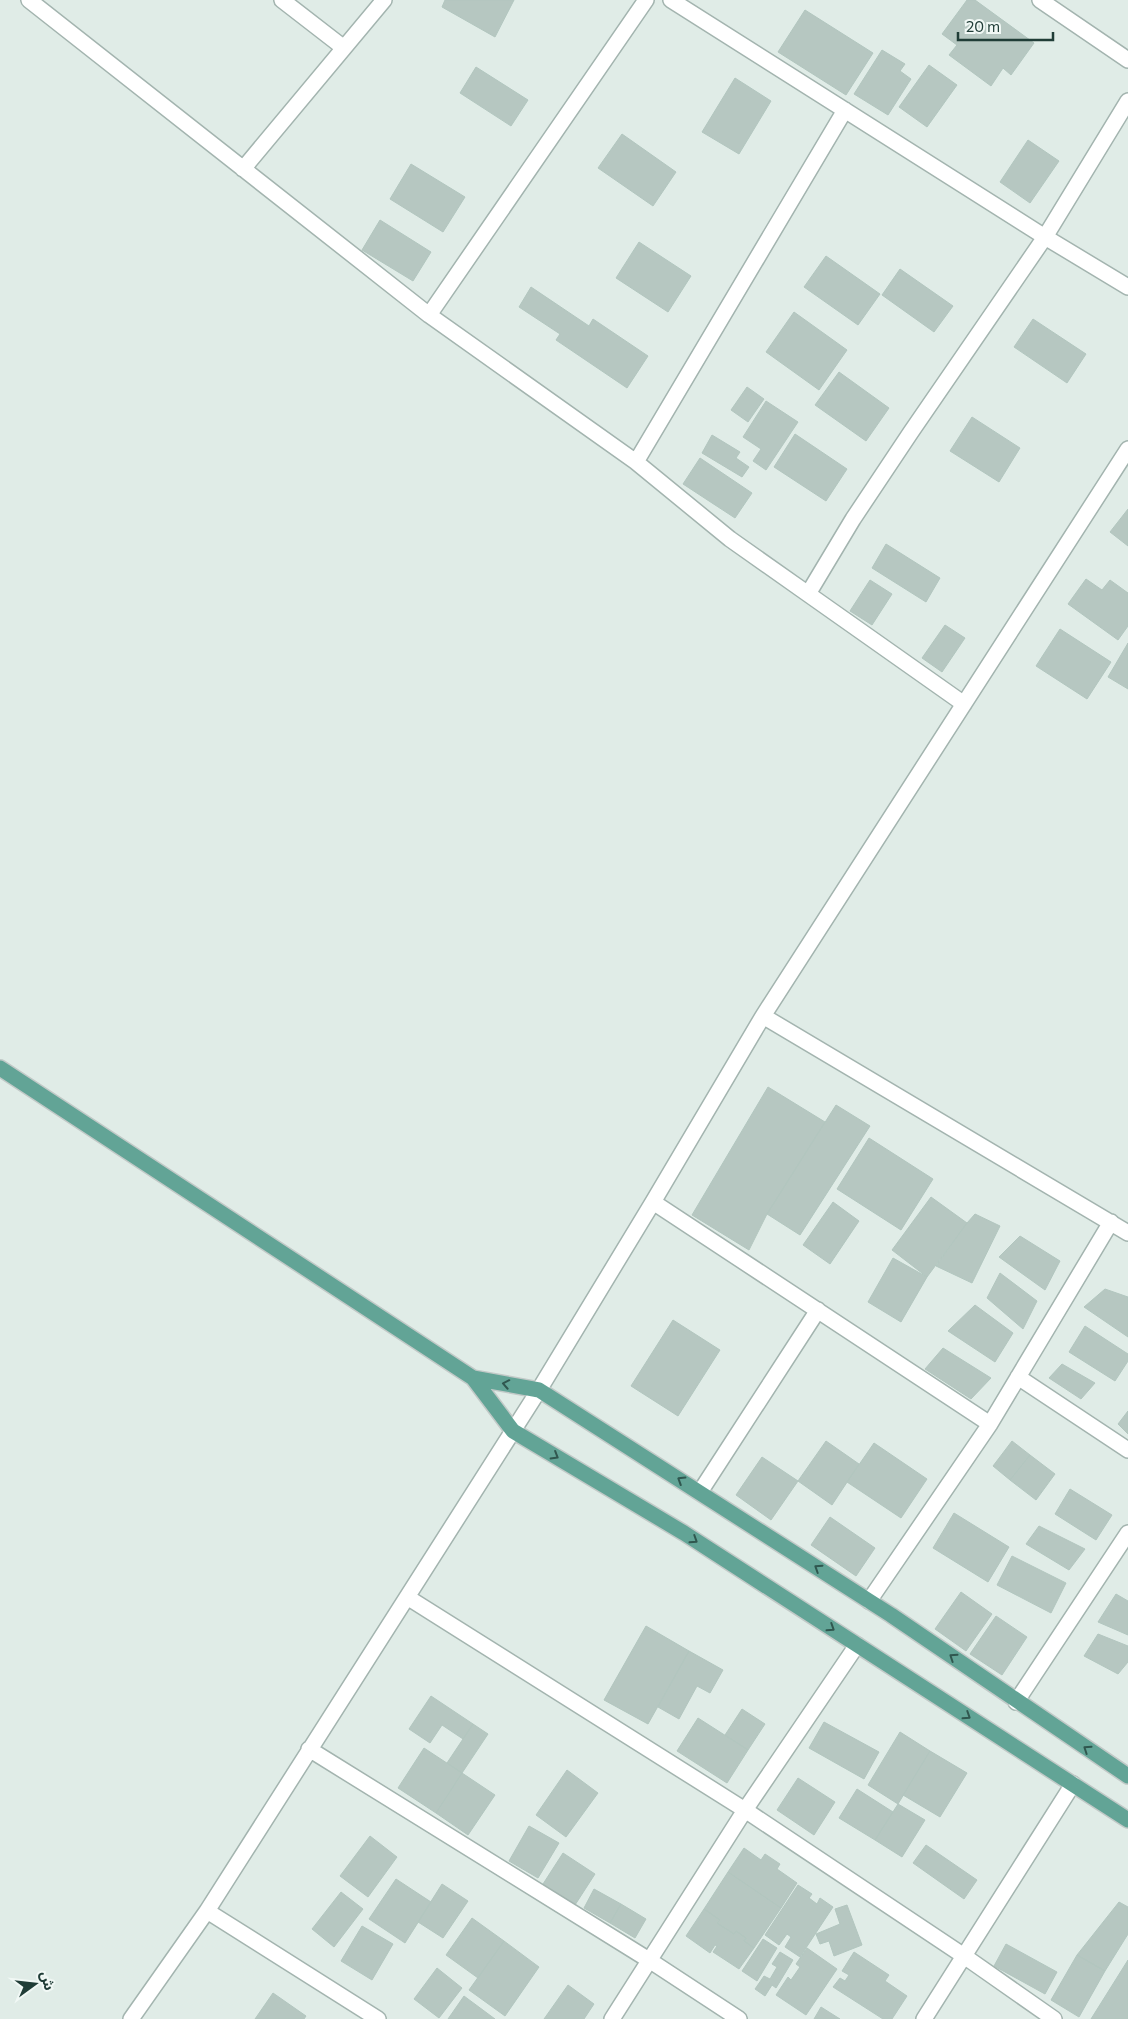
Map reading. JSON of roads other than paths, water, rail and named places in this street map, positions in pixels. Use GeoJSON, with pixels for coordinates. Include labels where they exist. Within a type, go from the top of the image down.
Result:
{"type":"FeatureCollection","features":[{"type":"Feature","properties":{"kind":"main road"},"geometry":{"type":"LineString","coordinates":[[0,1068],[473,1378],[513,1431],[684,1533],[1128,1820]]}},
{"type":"Feature","properties":{"kind":"main road"},"geometry":{"type":"LineString","coordinates":[[473,1378],[539,1390],[869,1601],[1128,1776]]}},
{"type":"Feature","properties":{"kind":"street"},"geometry":{"type":"LineString","coordinates":[[29,0],[429,315],[636,462],[730,538],[964,704]]}},
{"type":"Feature","properties":{"kind":"street"},"geometry":{"type":"LineString","coordinates":[[282,0],[344,48]]}},
{"type":"Feature","properties":{"kind":"street"},"geometry":{"type":"LineString","coordinates":[[243,169],[384,0]]}},
{"type":"Feature","properties":{"kind":"street"},"geometry":{"type":"LineString","coordinates":[[429,315],[646,0]]}},
{"type":"Feature","properties":{"kind":"street"},"geometry":{"type":"LineString","coordinates":[[671,0],[1045,237],[1128,287]]}},
{"type":"Feature","properties":{"kind":"street"},"geometry":{"type":"LineString","coordinates":[[1040,0],[1128,60]]}},
{"type":"Feature","properties":{"kind":"street"},"geometry":{"type":"LineString","coordinates":[[808,594],[853,519],[905,440],[1045,237],[1128,101]]}},
{"type":"Feature","properties":{"kind":"street"},"geometry":{"type":"LineString","coordinates":[[636,462],[845,110]]}},
{"type":"Feature","properties":{"kind":"street"},"geometry":{"type":"LineString","coordinates":[[131,2019],[207,1911],[513,1431],[654,1202],[763,1016],[1128,449]]}},
{"type":"Feature","properties":{"kind":"street"},"geometry":{"type":"LineString","coordinates":[[763,1016],[1128,1233]]}},
{"type":"Feature","properties":{"kind":"street"},"geometry":{"type":"LineString","coordinates":[[654,1202],[990,1424]]}},
{"type":"Feature","properties":{"kind":"street"},"geometry":{"type":"LineString","coordinates":[[869,1601],[990,1424],[1111,1222]]}},
{"type":"Feature","properties":{"kind":"street"},"geometry":{"type":"LineString","coordinates":[[700,1492],[818,1310]]}},
{"type":"Feature","properties":{"kind":"street"},"geometry":{"type":"LineString","coordinates":[[1018,1377],[1128,1450]]}},
{"type":"Feature","properties":{"kind":"street"},"geometry":{"type":"LineString","coordinates":[[1016,1702],[1128,1533]]}},
{"type":"Feature","properties":{"kind":"street"},"geometry":{"type":"LineString","coordinates":[[407,1597],[746,1810],[964,1956],[1054,2019]]}},
{"type":"Feature","properties":{"kind":"street"},"geometry":{"type":"LineString","coordinates":[[612,2019],[746,1810],[857,1645]]}},
{"type":"Feature","properties":{"kind":"street"},"geometry":{"type":"LineString","coordinates":[[309,1749],[649,1960],[739,2019]]}},
{"type":"Feature","properties":{"kind":"street"},"geometry":{"type":"LineString","coordinates":[[924,2019],[1072,1784]]}},
{"type":"Feature","properties":{"kind":"street"},"geometry":{"type":"LineString","coordinates":[[207,1911],[378,2019]]}}]}
